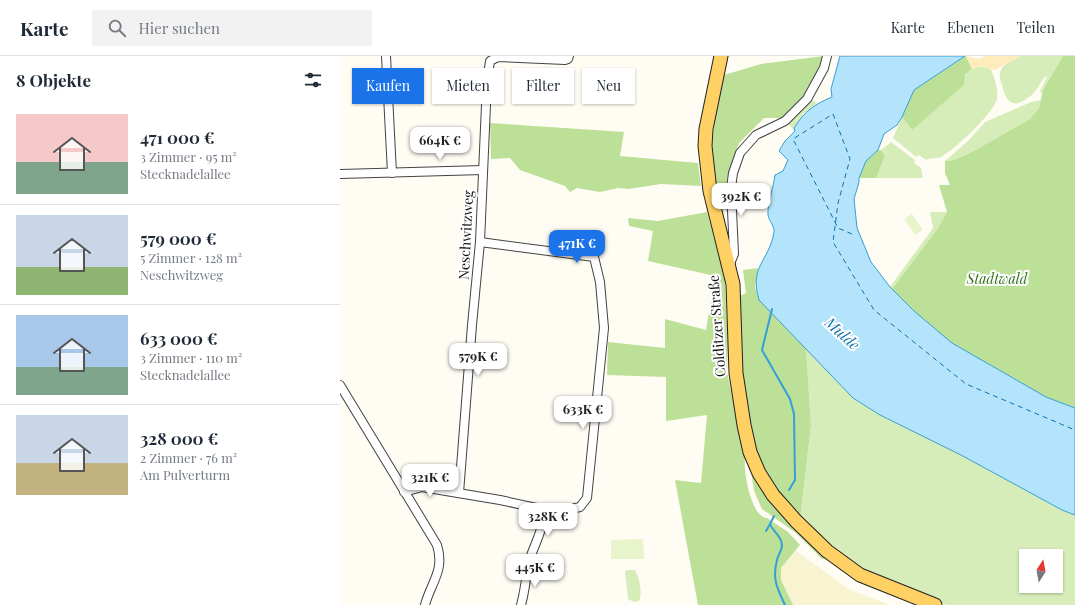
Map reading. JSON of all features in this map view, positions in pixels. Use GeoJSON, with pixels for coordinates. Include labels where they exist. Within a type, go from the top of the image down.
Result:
{"type":"FeatureCollection","features":[{"type":"Feature","properties":{"kind":"main road","name":"Colditzer Straße"},"geometry":{"type":"LineString","coordinates":[[721,56],[706,129],[705,146],[710,190],[733,284],[736,373],[750,452],[759,473],[773,495],[796,521],[827,551],[860,575],[935,605]]}},
{"type":"Feature","properties":{"kind":"street"},"geometry":{"type":"LineString","coordinates":[[386,56],[392,173]]}},
{"type":"Feature","properties":{"kind":"street","name":"Neschwitzweg"},"geometry":{"type":"LineString","coordinates":[[459,493],[480,242],[482,170],[487,82],[490,61],[498,57],[565,60],[568,59],[569,56]]}},
{"type":"Feature","properties":{"kind":"street"},"geometry":{"type":"LineString","coordinates":[[729,266],[734,254],[731,188],[733,173],[740,153],[756,135],[785,121],[808,99],[824,68],[827,56]]}},
{"type":"Feature","properties":{"kind":"street"},"geometry":{"type":"LineString","coordinates":[[340,174],[482,170]]}},
{"type":"Feature","properties":{"kind":"street"},"geometry":{"type":"LineString","coordinates":[[404,492],[422,487],[541,509],[575,509],[585,503],[587,498],[604,328],[603,306],[597,265],[594,257],[480,242]]}},
{"type":"Feature","properties":{"kind":"street"},"geometry":{"type":"LineString","coordinates":[[340,385],[434,539],[440,557],[439,570],[425,605]]}},
{"type":"Feature","properties":{"kind":"street"},"geometry":{"type":"LineString","coordinates":[[522,605],[529,562],[541,529],[543,516],[541,509]]}},
{"type":"Feature","properties":{"kind":"shaded area"},"geometry":{"type":"Polygon","coordinates":[[[796,551],[850,590],[890,605],[793,605],[781,580],[781,568],[796,551]]]}},
{"type":"Feature","properties":{"kind":"green space"},"geometry":{"type":"Polygon","coordinates":[[[824,56],[806,96],[782,118],[764,118],[739,143],[727,178],[724,211],[714,179],[712,152],[714,126],[724,75],[761,64],[824,56]]]}},
{"type":"Feature","properties":{"kind":"green space"},"geometry":{"type":"Polygon","coordinates":[[[965,56],[972,69],[965,75],[964,85],[912,130],[902,117],[914,90],[965,56]]]}},
{"type":"Feature","properties":{"kind":"green space"},"geometry":{"type":"Polygon","coordinates":[[[1020,56],[1063,56],[1043,90],[1042,95],[1040,91],[1047,77],[1046,76],[1032,95],[1019,103],[1014,103],[1008,100],[1006,96],[1000,74],[1003,66],[1020,56]]]}},
{"type":"Feature","properties":{"kind":"green space","name":"Stadtwald"},"geometry":{"type":"Polygon","coordinates":[[[1063,56],[1075,56],[1075,408],[1046,397],[952,343],[914,311],[892,289],[938,228],[947,212],[939,185],[950,185],[945,173],[945,161],[954,160],[972,152],[1030,119],[1039,108],[1043,90],[1063,56]]]}},
{"type":"Feature","properties":{"kind":"green space"},"geometry":{"type":"Polygon","coordinates":[[[981,66],[991,69],[997,87],[997,99],[989,113],[973,131],[955,147],[941,157],[926,160],[919,155],[916,157],[893,138],[902,117],[912,130],[972,69],[981,66]]]}},
{"type":"Feature","properties":{"kind":"green space"},"geometry":{"type":"Polygon","coordinates":[[[806,96],[817,103],[803,114],[795,131],[782,118],[806,96]]]}},
{"type":"Feature","properties":{"kind":"green space"},"geometry":{"type":"Polygon","coordinates":[[[1041,100],[1039,108],[1030,119],[972,152],[954,160],[945,161],[969,140],[985,122],[1031,102],[1041,100]]]}},
{"type":"Feature","properties":{"kind":"green space"},"geometry":{"type":"Polygon","coordinates":[[[490,123],[624,132],[620,156],[698,163],[701,186],[661,184],[628,189],[618,188],[600,192],[577,188],[570,192],[565,186],[520,170],[510,158],[491,159],[490,123]]]}},
{"type":"Feature","properties":{"kind":"green space"},"geometry":{"type":"Polygon","coordinates":[[[891,142],[915,160],[914,163],[921,168],[923,178],[876,178],[885,156],[881,150],[891,142]]]}},
{"type":"Feature","properties":{"kind":"green space"},"geometry":{"type":"Polygon","coordinates":[[[878,150],[881,150],[885,156],[876,178],[859,178],[866,161],[878,150]]]}},
{"type":"Feature","properties":{"kind":"green space"},"geometry":{"type":"Polygon","coordinates":[[[707,212],[725,279],[728,346],[727,372],[745,458],[745,473],[749,493],[752,502],[761,516],[767,518],[788,532],[800,545],[781,568],[781,580],[793,605],[698,605],[675,480],[701,483],[707,415],[666,421],[666,377],[607,375],[608,342],[665,348],[665,319],[706,330],[715,276],[648,261],[653,231],[629,226],[628,218],[658,221],[707,212]]]}},
{"type":"Feature","properties":{"kind":"green space"},"geometry":{"type":"Polygon","coordinates":[[[930,212],[947,212],[938,228],[892,289],[890,287],[933,228],[930,212]]]}},
{"type":"Feature","properties":{"kind":"green space"},"geometry":{"type":"Polygon","coordinates":[[[912,214],[923,230],[915,235],[904,219],[912,214]]]}},
{"type":"Feature","properties":{"kind":"green space"},"geometry":{"type":"Polygon","coordinates":[[[758,268],[755,287],[759,300],[806,348],[811,425],[800,520],[780,496],[770,481],[760,461],[752,439],[747,416],[741,366],[740,296],[746,293],[743,270],[758,268]]]}},
{"type":"Feature","properties":{"kind":"green space"},"geometry":{"type":"Polygon","coordinates":[[[806,348],[853,398],[880,415],[961,455],[1062,510],[1075,515],[1075,605],[946,605],[923,594],[862,570],[844,559],[800,520],[811,425],[806,348]]]}},
{"type":"Feature","properties":{"kind":"green space"},"geometry":{"type":"Polygon","coordinates":[[[750,464],[829,559],[822,559],[796,533],[762,509],[754,491],[750,464]]]}},
{"type":"Feature","properties":{"kind":"green space"},"geometry":{"type":"Polygon","coordinates":[[[643,539],[644,559],[611,559],[611,540],[643,539]]]}},
{"type":"Feature","properties":{"kind":"green space"},"geometry":{"type":"Polygon","coordinates":[[[635,570],[641,589],[639,601],[634,602],[628,599],[625,571],[635,570]]]}},
{"type":"Feature","properties":{"kind":"sand"},"geometry":{"type":"Polygon","coordinates":[[[966,56],[979,59],[986,56],[1020,56],[995,70],[981,66],[972,69],[966,56]]]}},
{"type":"Feature","properties":{"kind":"water","name":"Mulde"},"geometry":{"type":"Polygon","coordinates":[[[840,56],[965,56],[914,90],[897,125],[884,134],[878,150],[866,161],[859,178],[854,199],[857,228],[871,262],[890,287],[914,311],[952,343],[1046,397],[1075,408],[1075,515],[1062,510],[961,455],[880,415],[853,398],[759,300],[756,279],[761,264],[772,242],[774,232],[768,211],[775,175],[783,171],[788,160],[779,151],[785,141],[795,131],[794,128],[802,117],[815,106],[832,97],[831,89],[840,56]]]}},
{"type":"Feature","properties":{"kind":"waterway"},"geometry":{"type":"LineString","coordinates":[[772,309],[762,350],[790,399],[794,414],[795,480],[789,490]]}},
{"type":"Feature","properties":{"kind":"waterway"},"geometry":{"type":"LineString","coordinates":[[774,516],[770,524],[782,542],[775,578],[785,605]]}},
{"type":"Feature","properties":{"kind":"waterway"},"geometry":{"type":"LineString","coordinates":[[766,531],[770,524]]}},
{"type":"Feature","properties":{"kind":"ferry route"},"geometry":{"type":"LineString","coordinates":[[852,234],[838,228],[793,139],[833,114],[850,159],[838,203],[833,242],[874,310],[966,384],[1075,430]]}}]}
